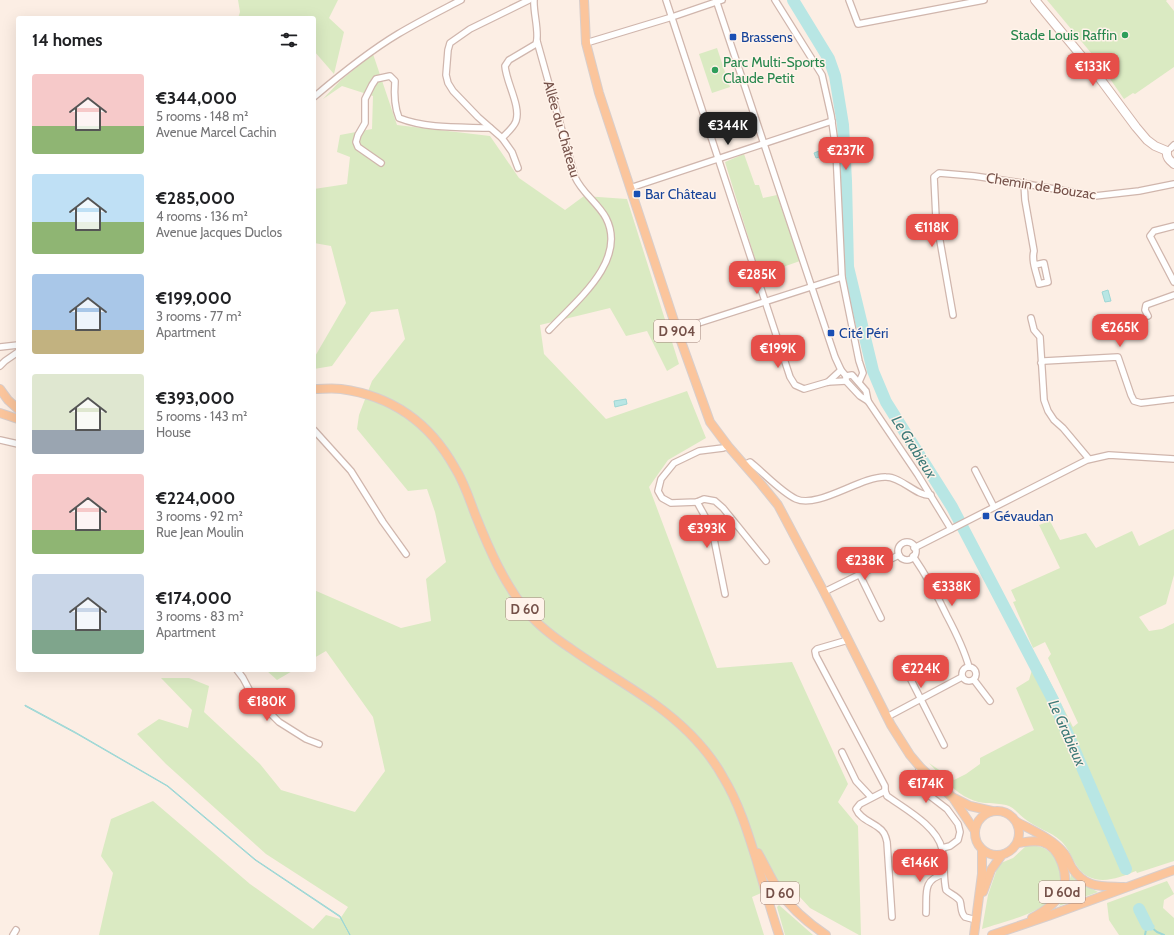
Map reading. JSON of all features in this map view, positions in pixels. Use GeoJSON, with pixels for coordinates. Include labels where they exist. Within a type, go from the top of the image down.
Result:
{"type":"FeatureCollection","features":[{"type":"Feature","properties":{"kind":"main road","name":"D 904"},"geometry":{"type":"LineString","coordinates":[[584,0],[586,43],[599,93],[677,330],[710,422],[778,506],[824,592],[887,717],[910,755],[921,768],[953,798],[975,831]]}},
{"type":"Feature","properties":{"kind":"main road"},"geometry":{"type":"LineString","coordinates":[[1035,0],[1098,76],[1147,140],[1156,146],[1172,148]]}},
{"type":"Feature","properties":{"kind":"main road"},"geometry":{"type":"LineString","coordinates":[[1172,148],[1167,154],[1169,160],[1174,164]]}},
{"type":"Feature","properties":{"kind":"main road","name":"D 60"},"geometry":{"type":"LineString","coordinates":[[316,389],[339,388],[368,395],[397,406],[410,415],[431,434],[456,468],[496,561],[505,580],[517,599],[547,632],[589,662],[655,704],[682,726],[703,749],[723,776],[738,807],[750,838],[782,894],[805,919],[826,935]]}},
{"type":"Feature","properties":{"kind":"main road"},"geometry":{"type":"LineString","coordinates":[[0,389],[8,400],[16,407]]}},
{"type":"Feature","properties":{"kind":"main road"},"geometry":{"type":"LineString","coordinates":[[0,413],[16,417]]}},
{"type":"Feature","properties":{"kind":"main road","name":"D 904"},"geometry":{"type":"LineString","coordinates":[[953,798],[970,806],[992,811]]}},
{"type":"Feature","properties":{"kind":"main road"},"geometry":{"type":"LineString","coordinates":[[1017,822],[1020,836],[1014,849],[1001,856],[994,856],[982,851],[975,838],[977,824],[980,818],[986,814],[992,811],[1000,811],[1006,813],[1017,822],[1046,837],[1064,852],[1073,869],[1092,885],[1129,886]]}},
{"type":"Feature","properties":{"kind":"main road"},"geometry":{"type":"LineString","coordinates":[[750,838],[779,935]]}},
{"type":"Feature","properties":{"kind":"main road","name":"D 60d"},"geometry":{"type":"LineString","coordinates":[[1016,927],[1039,914],[1054,903],[1063,891],[1065,871],[1057,854],[1044,843],[1034,840],[1018,843]]}},
{"type":"Feature","properties":{"kind":"main road"},"geometry":{"type":"LineString","coordinates":[[974,935],[982,874],[982,851]]}},
{"type":"Feature","properties":{"kind":"main road"},"geometry":{"type":"LineString","coordinates":[[978,906],[991,870],[1001,856]]}},
{"type":"Feature","properties":{"kind":"main road"},"geometry":{"type":"LineString","coordinates":[[995,934],[1174,870]]}},
{"type":"Feature","properties":{"kind":"street"},"geometry":{"type":"LineString","coordinates":[[316,95],[342,73],[375,49],[398,34],[461,0]]}},
{"type":"Feature","properties":{"kind":"street"},"geometry":{"type":"LineString","coordinates":[[518,168],[512,152],[502,138],[458,96],[448,83],[446,75],[450,43],[470,29],[528,0]]}},
{"type":"Feature","properties":{"kind":"street","name":"Allée du Château"},"geometry":{"type":"LineString","coordinates":[[534,0],[537,41],[575,177],[580,186],[599,206],[606,217],[611,228],[612,237],[609,257],[598,276],[549,330]]}},
{"type":"Feature","properties":{"kind":"street"},"geometry":{"type":"LineString","coordinates":[[666,0],[719,159],[764,302],[790,377],[795,385],[804,389],[848,377],[855,371],[859,361]]}},
{"type":"Feature","properties":{"kind":"street"},"geometry":{"type":"LineString","coordinates":[[775,0],[822,75],[832,121],[837,163],[842,277],[859,361],[863,373],[859,382]]}},
{"type":"Feature","properties":{"kind":"street"},"geometry":{"type":"LineString","coordinates":[[849,0],[858,24],[984,0]]}},
{"type":"Feature","properties":{"kind":"street"},"geometry":{"type":"LineString","coordinates":[[586,43],[719,1],[764,144],[835,356],[841,370],[848,377],[860,396],[868,401]]}},
{"type":"Feature","properties":{"kind":"street"},"geometry":{"type":"LineString","coordinates":[[502,138],[514,124],[517,117],[505,68],[506,64],[509,60],[535,45],[537,41]]}},
{"type":"Feature","properties":{"kind":"street"},"geometry":{"type":"LineString","coordinates":[[382,163],[358,146],[356,142],[365,123],[365,98],[376,78],[390,76],[395,81],[394,94],[396,111],[399,118],[410,123],[490,128]]}},
{"type":"Feature","properties":{"kind":"street"},"geometry":{"type":"LineString","coordinates":[[630,188],[832,121]]}},
{"type":"Feature","properties":{"kind":"street","name":"Chemin de Bouzac"},"geometry":{"type":"LineString","coordinates":[[953,315],[936,218],[934,178],[939,173],[1024,183],[1095,196],[1139,191],[1174,184]]}},
{"type":"Feature","properties":{"kind":"street"},"geometry":{"type":"LineString","coordinates":[[1024,183],[1030,237],[1034,251],[1032,255],[1034,265]]}},
{"type":"Feature","properties":{"kind":"street"},"geometry":{"type":"LineString","coordinates":[[1174,226],[1154,231],[1150,236],[1174,282]]}},
{"type":"Feature","properties":{"kind":"street"},"geometry":{"type":"LineString","coordinates":[[677,330],[842,277]]}},
{"type":"Feature","properties":{"kind":"street"},"geometry":{"type":"LineString","coordinates":[[1148,316],[1145,310],[1146,305],[1174,295]]}},
{"type":"Feature","properties":{"kind":"street"},"geometry":{"type":"LineString","coordinates":[[1031,318],[1034,330],[1040,338],[1044,400],[1048,411],[1054,420],[1063,428],[1089,459]]}},
{"type":"Feature","properties":{"kind":"street"},"geometry":{"type":"LineString","coordinates":[[0,347],[16,345]]}},
{"type":"Feature","properties":{"kind":"street"},"geometry":{"type":"LineString","coordinates":[[0,366],[5,360],[16,353]]}},
{"type":"Feature","properties":{"kind":"street"},"geometry":{"type":"LineString","coordinates":[[1041,363],[1044,361],[1118,357],[1134,401],[1141,403],[1174,399]]}},
{"type":"Feature","properties":{"kind":"street"},"geometry":{"type":"LineString","coordinates":[[828,382],[841,370]]}},
{"type":"Feature","properties":{"kind":"street"},"geometry":{"type":"LineString","coordinates":[[848,377],[859,382],[866,392],[868,401],[953,528]]}},
{"type":"Feature","properties":{"kind":"street"},"geometry":{"type":"LineString","coordinates":[[316,432],[351,471],[383,522],[406,554]]}},
{"type":"Feature","properties":{"kind":"street"},"geometry":{"type":"LineString","coordinates":[[0,440],[16,444]]}},
{"type":"Feature","properties":{"kind":"street"},"geometry":{"type":"LineString","coordinates":[[728,446],[699,451],[674,463],[661,479],[658,491],[662,498],[671,503],[697,502],[704,499],[715,501],[766,561]]}},
{"type":"Feature","properties":{"kind":"street"},"geometry":{"type":"LineString","coordinates":[[914,548],[1089,459],[1109,455],[1174,460]]}},
{"type":"Feature","properties":{"kind":"street"},"geometry":{"type":"LineString","coordinates":[[744,465],[750,462],[788,494],[801,501],[815,500],[877,477],[889,477],[905,483],[926,496],[931,495]]}},
{"type":"Feature","properties":{"kind":"street"},"geometry":{"type":"LineString","coordinates":[[976,470],[994,507]]}},
{"type":"Feature","properties":{"kind":"street"},"geometry":{"type":"LineString","coordinates":[[697,502],[712,529],[725,594]]}},
{"type":"Feature","properties":{"kind":"street"},"geometry":{"type":"LineString","coordinates":[[903,543],[908,543],[914,548],[915,552],[913,556],[906,560],[899,555],[898,550],[903,543]]}},
{"type":"Feature","properties":{"kind":"street"},"geometry":{"type":"LineString","coordinates":[[824,592],[899,555]]}},
{"type":"Feature","properties":{"kind":"street"},"geometry":{"type":"LineString","coordinates":[[913,556],[931,584],[965,652],[969,667]]}},
{"type":"Feature","properties":{"kind":"street"},"geometry":{"type":"LineString","coordinates":[[852,557],[881,618]]}},
{"type":"Feature","properties":{"kind":"street"},"geometry":{"type":"LineString","coordinates":[[848,640],[817,649],[815,651],[885,786],[887,796],[927,824],[942,848],[946,890],[948,893],[959,899],[960,911],[965,917],[976,920]]}},
{"type":"Feature","properties":{"kind":"street"},"geometry":{"type":"LineString","coordinates":[[962,677],[969,682],[974,680],[979,673],[969,667]]}},
{"type":"Feature","properties":{"kind":"street"},"geometry":{"type":"LineString","coordinates":[[962,677],[963,670],[969,667]]}},
{"type":"Feature","properties":{"kind":"street"},"geometry":{"type":"LineString","coordinates":[[906,670],[944,745]]}},
{"type":"Feature","properties":{"kind":"street"},"geometry":{"type":"LineString","coordinates":[[238,672],[252,695],[279,722],[306,739],[319,744]]}},
{"type":"Feature","properties":{"kind":"street"},"geometry":{"type":"LineString","coordinates":[[887,717],[962,677]]}},
{"type":"Feature","properties":{"kind":"street"},"geometry":{"type":"LineString","coordinates":[[974,680],[990,701]]}},
{"type":"Feature","properties":{"kind":"street"},"geometry":{"type":"LineString","coordinates":[[842,752],[856,781],[871,797]]}},
{"type":"Feature","properties":{"kind":"street"},"geometry":{"type":"LineString","coordinates":[[921,768],[916,775],[914,782],[947,809],[958,824],[960,832],[958,840],[950,846],[942,848]]}},
{"type":"Feature","properties":{"kind":"street"},"geometry":{"type":"LineString","coordinates":[[885,791],[871,797],[860,804],[856,809],[859,815],[879,828],[885,836],[887,842],[892,917]]}},
{"type":"Feature","properties":{"kind":"street"},"geometry":{"type":"LineString","coordinates":[[926,913],[929,882],[944,874]]}},
{"type":"Feature","properties":{"kind":"green space"},"geometry":{"type":"Polygon","coordinates":[[[238,0],[338,0],[329,18],[344,32],[334,74],[316,53],[316,16],[239,16],[240,12],[238,0]]]}},
{"type":"Feature","properties":{"kind":"green space","name":"Stade Louis Raffin"},"geometry":{"type":"Polygon","coordinates":[[[1047,0],[1167,0],[1166,1],[1174,11],[1174,67],[1135,94],[1133,93],[1124,99],[1097,60],[1047,0]]]}},
{"type":"Feature","properties":{"kind":"green space","name":"Parc Multi-Sports Claude Petit"},"geometry":{"type":"Polygon","coordinates":[[[717,48],[730,87],[712,93],[699,54],[717,48]]]}},
{"type":"Feature","properties":{"kind":"green space"},"geometry":{"type":"Polygon","coordinates":[[[373,54],[397,125],[490,136],[519,178],[565,210],[584,196],[627,199],[679,364],[667,371],[647,331],[626,336],[610,308],[540,325],[544,354],[606,419],[687,391],[706,438],[668,460],[649,487],[717,668],[792,662],[848,784],[838,802],[858,826],[861,935],[810,908],[786,882],[752,897],[764,935],[99,935],[113,873],[101,856],[111,819],[153,801],[250,884],[313,929],[326,915],[340,919],[348,907],[266,854],[166,764],[137,734],[159,719],[188,728],[192,710],[161,678],[189,678],[209,686],[204,712],[260,764],[281,790],[355,812],[385,771],[373,717],[326,651],[316,657],[316,591],[401,628],[431,621],[426,579],[446,562],[435,512],[427,489],[408,491],[357,429],[359,415],[372,381],[405,339],[398,309],[371,312],[332,366],[316,369],[316,355],[346,303],[331,246],[316,243],[316,189],[347,184],[350,157],[337,152],[340,135],[372,129],[373,96],[342,86],[323,99],[340,81],[373,54]]]}},
{"type":"Feature","properties":{"kind":"green space"},"geometry":{"type":"Polygon","coordinates":[[[744,154],[755,185],[759,185],[763,198],[777,195],[800,261],[760,275],[725,162],[744,154]]]}},
{"type":"Feature","properties":{"kind":"green space"},"geometry":{"type":"Polygon","coordinates":[[[1050,521],[1060,540],[1086,533],[1096,548],[1132,531],[1139,546],[1174,529],[1174,575],[1166,604],[1139,617],[1149,631],[1162,629],[1174,623],[1174,861],[1137,873],[1136,871],[1107,880],[1095,879],[1084,874],[1076,865],[1065,845],[1061,841],[1029,822],[1009,806],[974,801],[959,793],[929,763],[954,780],[980,764],[980,758],[1034,730],[1016,688],[1029,680],[1032,670],[1041,664],[1073,727],[1078,723],[1048,658],[1051,654],[1045,642],[1033,648],[1013,602],[1016,601],[1011,590],[1060,568],[1039,525],[1050,521]]]}},
{"type":"Feature","properties":{"kind":"green space"},"geometry":{"type":"Polygon","coordinates":[[[268,672],[291,672],[277,680],[268,672]]]}},
{"type":"Feature","properties":{"kind":"green space"},"geometry":{"type":"Polygon","coordinates":[[[1026,846],[1037,846],[1047,850],[1059,865],[1061,875],[1060,885],[1056,895],[1048,903],[1034,911],[982,929],[988,895],[997,869],[1001,863],[1013,858],[1026,846]]]}},
{"type":"Feature","properties":{"kind":"green space"},"geometry":{"type":"Polygon","coordinates":[[[1071,874],[1081,883],[1098,892],[1059,906],[1068,888],[1071,874]]]}},
{"type":"Feature","properties":{"kind":"green space"},"geometry":{"type":"Polygon","coordinates":[[[1167,881],[1174,894],[1164,900],[1163,908],[1174,918],[1174,935],[1119,935],[1109,920],[1107,903],[1167,881]]]}},
{"type":"Feature","properties":{"kind":"green space"},"geometry":{"type":"Polygon","coordinates":[[[779,905],[813,935],[785,935],[777,907],[779,905]]]}},
{"type":"Feature","properties":{"kind":"water"},"geometry":{"type":"Polygon","coordinates":[[[824,149],[826,155],[816,158],[814,153],[824,149]]]}},
{"type":"Feature","properties":{"kind":"water"},"geometry":{"type":"Polygon","coordinates":[[[1108,290],[1111,301],[1105,302],[1102,292],[1108,290]]]}},
{"type":"Feature","properties":{"kind":"water"},"geometry":{"type":"Polygon","coordinates":[[[626,399],[627,404],[615,407],[614,401],[626,399]]]}},
{"type":"Feature","properties":{"kind":"water"},"geometry":{"type":"Polygon","coordinates":[[[25,705],[168,786],[256,860],[340,916],[350,935],[340,917],[255,860],[167,786],[25,705]]]}},
{"type":"Feature","properties":{"kind":"waterway","name":"Le Grabieux"},"geometry":{"type":"LineString","coordinates":[[793,0],[829,59],[835,76],[843,125],[848,267],[873,371],[886,402],[952,507],[1053,700],[1126,869]]}},
{"type":"Feature","properties":{"kind":"waterway","name":"Le Grabieux"},"geometry":{"type":"LineString","coordinates":[[1139,909],[1147,925]]}},
{"type":"Feature","properties":{"kind":"waterway"},"geometry":{"type":"LineString","coordinates":[[1145,935],[1147,925]]}},
{"type":"Feature","properties":{"kind":"waterway","name":"Le Grabieux"},"geometry":{"type":"LineString","coordinates":[[1147,925],[1151,927]]}},
{"type":"Feature","properties":{"kind":"waterway"},"geometry":{"type":"LineString","coordinates":[[1151,927],[1164,935]]}},
{"type":"Feature","properties":{"kind":"place","name":"Stade Louis Raffin"},"geometry":{"type":"Point","coordinates":[1125,35]}},
{"type":"Feature","properties":{"kind":"place","name":"Brassens"},"geometry":{"type":"Point","coordinates":[733,37]}},
{"type":"Feature","properties":{"kind":"place","name":"Parc Multi-Sports Claude Petit"},"geometry":{"type":"Point","coordinates":[715,70]}},
{"type":"Feature","properties":{"kind":"place","name":"Bar Château"},"geometry":{"type":"Point","coordinates":[637,194]}},
{"type":"Feature","properties":{"kind":"place","name":"Cité Péri"},"geometry":{"type":"Point","coordinates":[831,333]}},
{"type":"Feature","properties":{"kind":"place","name":"Gévaudan"},"geometry":{"type":"Point","coordinates":[986,516]}}]}
